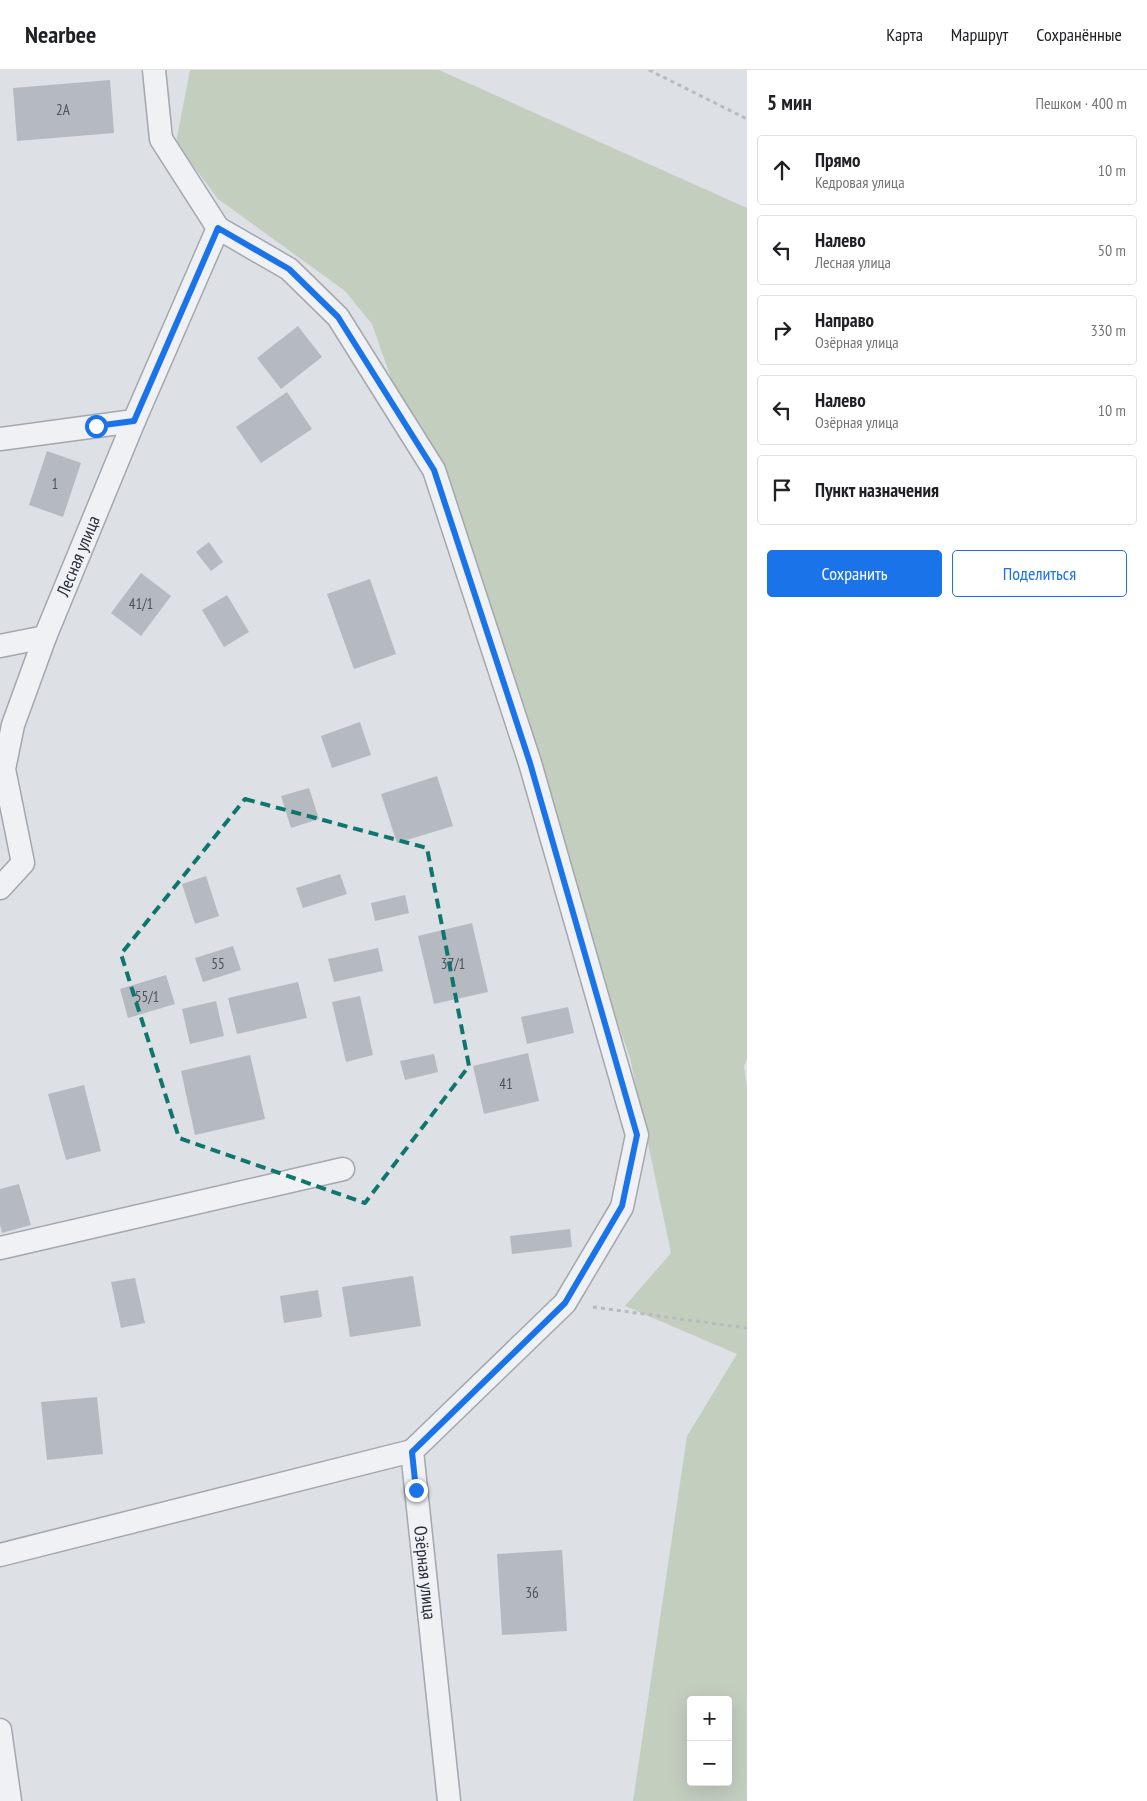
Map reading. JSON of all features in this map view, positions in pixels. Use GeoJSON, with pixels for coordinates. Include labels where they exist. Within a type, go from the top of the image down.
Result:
{"type":"FeatureCollection","features":[{"type":"Feature","properties":{"kind":"street"},"geometry":{"type":"LineString","coordinates":[[0,1554],[412,1452],[565,1303],[622,1206],[637,1135],[530,763],[434,470],[338,317],[289,269],[218,228],[161,140],[154,70]]}},
{"type":"Feature","properties":{"kind":"street","name":"Лесная улица"},"geometry":{"type":"LineString","coordinates":[[0,888],[23,863],[4,769],[13,725],[45,637],[134,421],[218,228]]}},
{"type":"Feature","properties":{"kind":"street"},"geometry":{"type":"LineString","coordinates":[[0,439],[134,421]]}},
{"type":"Feature","properties":{"kind":"street"},"geometry":{"type":"LineString","coordinates":[[0,646],[45,637]]}},
{"type":"Feature","properties":{"kind":"street"},"geometry":{"type":"LineString","coordinates":[[0,1248],[343,1169]]}},
{"type":"Feature","properties":{"kind":"street","name":"Озёрная улица"},"geometry":{"type":"LineString","coordinates":[[412,1452],[449,1801]]}},
{"type":"Feature","properties":{"kind":"street"},"geometry":{"type":"LineString","coordinates":[[0,1730],[10,1801]]}},
{"type":"Feature","properties":{"kind":"path"},"geometry":{"type":"LineString","coordinates":[[649,70],[747,119]]}},
{"type":"Feature","properties":{"kind":"path"},"geometry":{"type":"LineString","coordinates":[[565,1303],[747,1328]]}},
{"type":"Feature","properties":{"kind":"highlighted area"},"geometry":{"type":"Polygon","coordinates":[[[245,799],[427,848],[469,1066],[365,1203],[179,1138],[121,954],[245,799]]]}},
{"type":"Feature","properties":{"kind":"green space"},"geometry":{"type":"Polygon","coordinates":[[[190,70],[439,70],[747,208],[747,1059],[744,1066],[747,1088],[747,1801],[633,1801],[687,1436],[737,1354],[625,1306],[671,1253],[630,1058],[372,324],[345,291],[218,199],[176,143],[190,70]]]}},
{"type":"Feature","properties":{"kind":"building"},"geometry":{"type":"Polygon","coordinates":[[[110,80],[114,133],[17,141],[13,88],[110,80]]]}},
{"type":"Feature","properties":{"kind":"building"},"geometry":{"type":"Polygon","coordinates":[[[298,326],[322,357],[281,389],[257,358],[298,326]]]}},
{"type":"Feature","properties":{"kind":"building"},"geometry":{"type":"Polygon","coordinates":[[[287,392],[312,429],[261,463],[236,427],[287,392]]]}},
{"type":"Feature","properties":{"kind":"building"},"geometry":{"type":"Polygon","coordinates":[[[47,451],[81,463],[63,517],[29,505],[47,451]]]}},
{"type":"Feature","properties":{"kind":"building"},"geometry":{"type":"Polygon","coordinates":[[[209,542],[223,562],[211,571],[196,552],[209,542]]]}},
{"type":"Feature","properties":{"kind":"building"},"geometry":{"type":"Polygon","coordinates":[[[141,573],[171,596],[141,636],[111,613],[141,573]]]}},
{"type":"Feature","properties":{"kind":"building"},"geometry":{"type":"Polygon","coordinates":[[[370,579],[396,654],[354,669],[327,594],[370,579]]]}},
{"type":"Feature","properties":{"kind":"building"},"geometry":{"type":"Polygon","coordinates":[[[227,595],[249,632],[224,647],[202,610],[227,595]]]}},
{"type":"Feature","properties":{"kind":"building"},"geometry":{"type":"Polygon","coordinates":[[[360,722],[371,755],[332,768],[321,736],[360,722]]]}},
{"type":"Feature","properties":{"kind":"building"},"geometry":{"type":"Polygon","coordinates":[[[437,776],[453,826],[397,843],[381,794],[437,776]]]}},
{"type":"Feature","properties":{"kind":"building"},"geometry":{"type":"Polygon","coordinates":[[[309,788],[319,819],[291,828],[281,796],[309,788]]]}},
{"type":"Feature","properties":{"kind":"building"},"geometry":{"type":"Polygon","coordinates":[[[340,874],[347,894],[303,908],[296,888],[340,874]]]}},
{"type":"Feature","properties":{"kind":"building"},"geometry":{"type":"Polygon","coordinates":[[[206,876],[219,916],[195,924],[182,884],[206,876]]]}},
{"type":"Feature","properties":{"kind":"building"},"geometry":{"type":"Polygon","coordinates":[[[405,895],[409,913],[375,921],[371,903],[405,895]]]}},
{"type":"Feature","properties":{"kind":"building"},"geometry":{"type":"Polygon","coordinates":[[[472,923],[488,992],[434,1004],[418,936],[472,923]]]}},
{"type":"Feature","properties":{"kind":"building"},"geometry":{"type":"Polygon","coordinates":[[[233,946],[241,970],[203,982],[195,958],[233,946]]]}},
{"type":"Feature","properties":{"kind":"building"},"geometry":{"type":"Polygon","coordinates":[[[378,948],[383,971],[334,982],[328,959],[378,948]]]}},
{"type":"Feature","properties":{"kind":"building"},"geometry":{"type":"Polygon","coordinates":[[[166,975],[175,1004],[128,1018],[120,989],[166,975]]]}},
{"type":"Feature","properties":{"kind":"building"},"geometry":{"type":"Polygon","coordinates":[[[298,982],[307,1018],[237,1034],[228,998],[298,982]]]}},
{"type":"Feature","properties":{"kind":"building"},"geometry":{"type":"Polygon","coordinates":[[[360,996],[373,1055],[346,1062],[332,1002],[360,996]]]}},
{"type":"Feature","properties":{"kind":"building"},"geometry":{"type":"Polygon","coordinates":[[[216,1001],[224,1036],[190,1044],[182,1009],[216,1001]]]}},
{"type":"Feature","properties":{"kind":"building"},"geometry":{"type":"Polygon","coordinates":[[[568,1007],[574,1033],[527,1044],[521,1017],[568,1007]]]}},
{"type":"Feature","properties":{"kind":"building"},"geometry":{"type":"Polygon","coordinates":[[[528,1053],[539,1101],[484,1114],[473,1066],[528,1053]]]}},
{"type":"Feature","properties":{"kind":"building"},"geometry":{"type":"Polygon","coordinates":[[[434,1054],[438,1072],[405,1080],[400,1061],[434,1054]]]}},
{"type":"Feature","properties":{"kind":"building"},"geometry":{"type":"Polygon","coordinates":[[[250,1055],[265,1119],[195,1135],[181,1071],[250,1055]]]}},
{"type":"Feature","properties":{"kind":"building"},"geometry":{"type":"Polygon","coordinates":[[[84,1085],[101,1151],[66,1160],[48,1094],[84,1085]]]}},
{"type":"Feature","properties":{"kind":"building"},"geometry":{"type":"Polygon","coordinates":[[[19,1184],[31,1225],[2,1233],[0,1225],[0,1189],[19,1184]]]}},
{"type":"Feature","properties":{"kind":"building"},"geometry":{"type":"Polygon","coordinates":[[[570,1229],[572,1247],[512,1254],[510,1236],[570,1229]]]}},
{"type":"Feature","properties":{"kind":"building"},"geometry":{"type":"Polygon","coordinates":[[[413,1276],[421,1326],[350,1337],[342,1287],[413,1276]]]}},
{"type":"Feature","properties":{"kind":"building"},"geometry":{"type":"Polygon","coordinates":[[[135,1278],[145,1323],[121,1328],[111,1282],[135,1278]]]}},
{"type":"Feature","properties":{"kind":"building"},"geometry":{"type":"Polygon","coordinates":[[[318,1290],[322,1317],[284,1323],[280,1296],[318,1290]]]}},
{"type":"Feature","properties":{"kind":"building"},"geometry":{"type":"Polygon","coordinates":[[[97,1397],[103,1454],[47,1460],[41,1402],[97,1397]]]}},
{"type":"Feature","properties":{"kind":"building"},"geometry":{"type":"Polygon","coordinates":[[[562,1550],[567,1631],[502,1635],[497,1554],[562,1550]]]}},
{"type":"Feature","properties":{"kind":"route"},"geometry":{"type":"LineString","coordinates":[[96,426],[134,421],[218,228],[289,269],[338,317],[434,470],[530,763],[637,1135],[622,1206],[565,1303],[412,1452],[416,1490]]}}]}
